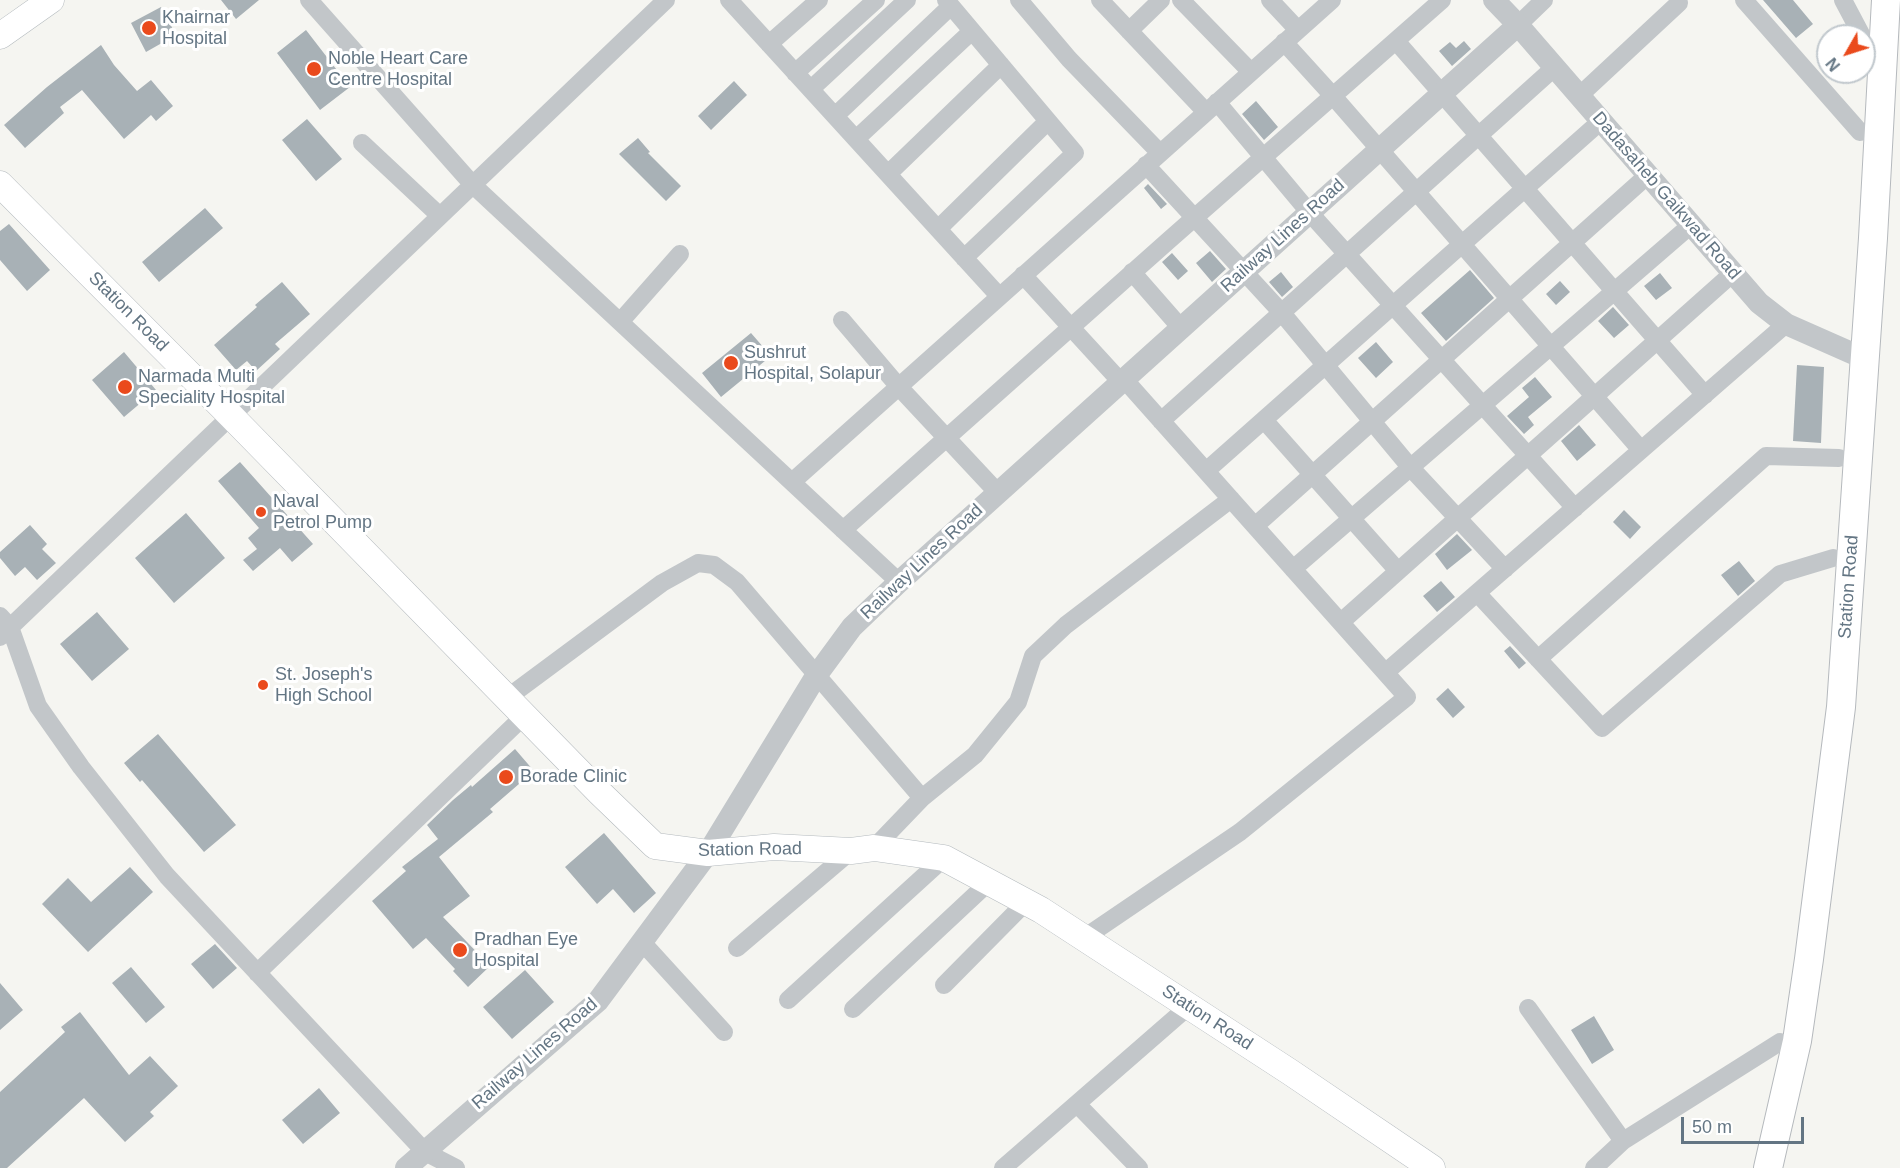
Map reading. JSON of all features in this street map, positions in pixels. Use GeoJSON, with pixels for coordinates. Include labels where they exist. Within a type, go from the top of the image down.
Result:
{"type":"FeatureCollection","features":[{"type":"Feature","properties":{"kind":"main road"},"geometry":{"type":"LineString","coordinates":[[0,36],[51,0]]}},
{"type":"Feature","properties":{"kind":"main road","name":"Station Road"},"geometry":{"type":"LineString","coordinates":[[1867,24],[1869,0]]}},
{"type":"Feature","properties":{"kind":"main road","name":"Station Road"},"geometry":{"type":"LineString","coordinates":[[1753,1168],[1780,1042],[1794,954],[1827,653],[1839,458],[1873,238],[1886,0]]}},
{"type":"Feature","properties":{"kind":"main road","name":"Station Road"},"geometry":{"type":"LineString","coordinates":[[1768,1168],[1798,1030],[1839,718],[1862,84]]}},
{"type":"Feature","properties":{"kind":"main road","name":"Station Road"},"geometry":{"type":"LineString","coordinates":[[0,184],[600,793],[655,846],[708,853],[774,847],[862,850],[944,858],[1026,902],[1084,938],[1432,1168]]}},
{"type":"Feature","properties":{"kind":"street"},"geometry":{"type":"LineString","coordinates":[[309,0],[473,185],[899,582]]}},
{"type":"Feature","properties":{"kind":"street"},"geometry":{"type":"LineString","coordinates":[[456,1168],[424,1152],[167,876],[81,767],[38,706],[3,627],[231,416],[666,0]]}},
{"type":"Feature","properties":{"kind":"street"},"geometry":{"type":"LineString","coordinates":[[729,0],[999,296]]}},
{"type":"Feature","properties":{"kind":"street"},"geometry":{"type":"LineString","coordinates":[[769,44],[819,0]]}},
{"type":"Feature","properties":{"kind":"street"},"geometry":{"type":"LineString","coordinates":[[795,72],[876,0]]}},
{"type":"Feature","properties":{"kind":"street"},"geometry":{"type":"LineString","coordinates":[[811,89],[907,0]]}},
{"type":"Feature","properties":{"kind":"street"},"geometry":{"type":"LineString","coordinates":[[1019,0],[1153,159],[1194,217],[1282,313],[1410,467],[1505,569]]}},
{"type":"Feature","properties":{"kind":"street"},"geometry":{"type":"LineString","coordinates":[[1100,0],[1129,31],[1263,157],[1393,306],[1575,508]]}},
{"type":"Feature","properties":{"kind":"street"},"geometry":{"type":"LineString","coordinates":[[1129,31],[1161,0]]}},
{"type":"Feature","properties":{"kind":"street"},"geometry":{"type":"LineString","coordinates":[[1181,0],[1251,72]]}},
{"type":"Feature","properties":{"kind":"street"},"geometry":{"type":"LineString","coordinates":[[1270,0],[1291,36],[1333,96],[1641,450]]}},
{"type":"Feature","properties":{"kind":"street"},"geometry":{"type":"LineString","coordinates":[[792,482],[1332,0]]}},
{"type":"Feature","properties":{"kind":"street"},"geometry":{"type":"LineString","coordinates":[[843,530],[1194,217],[1442,0]]}},
{"type":"Feature","properties":{"kind":"street","name":"Dadasaheb Gaikwad Road"},"geometry":{"type":"LineString","coordinates":[[1494,0],[1555,67],[1759,303],[1786,324],[1854,354]]}},
{"type":"Feature","properties":{"kind":"street"},"geometry":{"type":"LineString","coordinates":[[1518,25],[1544,0]]}},
{"type":"Feature","properties":{"kind":"street"},"geometry":{"type":"LineString","coordinates":[[1744,0],[1860,132]]}},
{"type":"Feature","properties":{"kind":"street"},"geometry":{"type":"LineString","coordinates":[[1843,0],[1853,24]]}},
{"type":"Feature","properties":{"kind":"street"},"geometry":{"type":"LineString","coordinates":[[835,116],[948,3],[1075,153],[964,258]]}},
{"type":"Feature","properties":{"kind":"street"},"geometry":{"type":"LineString","coordinates":[[1579,96],[1679,3]]}},
{"type":"Feature","properties":{"kind":"street","name":"Railway Lines Road"},"geometry":{"type":"LineString","coordinates":[[406,1168],[598,1001],[708,853],[816,676],[852,627],[1122,380],[1518,25]]}},
{"type":"Feature","properties":{"kind":"street"},"geometry":{"type":"LineString","coordinates":[[856,139],[972,31]]}},
{"type":"Feature","properties":{"kind":"street"},"geometry":{"type":"LineString","coordinates":[[1396,40],[1705,394]]}},
{"type":"Feature","properties":{"kind":"street"},"geometry":{"type":"LineString","coordinates":[[888,174],[1001,65]]}},
{"type":"Feature","properties":{"kind":"street"},"geometry":{"type":"LineString","coordinates":[[1161,421],[1555,67]]}},
{"type":"Feature","properties":{"kind":"street"},"geometry":{"type":"LineString","coordinates":[[938,229],[1048,121]]}},
{"type":"Feature","properties":{"kind":"street"},"geometry":{"type":"LineString","coordinates":[[1206,471],[1601,122]]}},
{"type":"Feature","properties":{"kind":"street"},"geometry":{"type":"LineString","coordinates":[[362,143],[440,216]]}},
{"type":"Feature","properties":{"kind":"street"},"geometry":{"type":"LineString","coordinates":[[1256,526],[1648,175]]}},
{"type":"Feature","properties":{"kind":"street"},"geometry":{"type":"LineString","coordinates":[[1293,569],[1691,225]]}},
{"type":"Feature","properties":{"kind":"street"},"geometry":{"type":"LineString","coordinates":[[620,322],[680,254]]}},
{"type":"Feature","properties":{"kind":"street"},"geometry":{"type":"LineString","coordinates":[[1132,272],[1181,328]]}},
{"type":"Feature","properties":{"kind":"street"},"geometry":{"type":"LineString","coordinates":[[1341,622],[1733,273]]}},
{"type":"Feature","properties":{"kind":"street"},"geometry":{"type":"LineString","coordinates":[[1023,275],[1161,421],[1407,697],[1240,832],[1084,938]]}},
{"type":"Feature","properties":{"kind":"street"},"geometry":{"type":"LineString","coordinates":[[842,320],[898,387],[998,493]]}},
{"type":"Feature","properties":{"kind":"street"},"geometry":{"type":"LineString","coordinates":[[1386,672],[1786,324]]}},
{"type":"Feature","properties":{"kind":"street"},"geometry":{"type":"LineString","coordinates":[[1263,420],[1398,571]]}},
{"type":"Feature","properties":{"kind":"street"},"geometry":{"type":"LineString","coordinates":[[1538,658],[1766,456],[1839,458]]}},
{"type":"Feature","properties":{"kind":"street"},"geometry":{"type":"LineString","coordinates":[[737,948],[862,850],[975,755],[1017,702],[1033,656],[1066,625],[1231,499]]}},
{"type":"Feature","properties":{"kind":"street"},"geometry":{"type":"LineString","coordinates":[[1477,593],[1602,728],[1780,574],[1833,558]]}},
{"type":"Feature","properties":{"kind":"street"},"geometry":{"type":"LineString","coordinates":[[257,973],[515,707],[662,583],[698,563],[714,565],[737,582],[922,798]]}},
{"type":"Feature","properties":{"kind":"street"},"geometry":{"type":"LineString","coordinates":[[788,1000],[944,858]]}},
{"type":"Feature","properties":{"kind":"street"},"geometry":{"type":"LineString","coordinates":[[853,1009],[989,882]]}},
{"type":"Feature","properties":{"kind":"street"},"geometry":{"type":"LineString","coordinates":[[944,986],[1026,902]]}},
{"type":"Feature","properties":{"kind":"street"},"geometry":{"type":"LineString","coordinates":[[642,942],[724,1032]]}},
{"type":"Feature","properties":{"kind":"street"},"geometry":{"type":"LineString","coordinates":[[1004,1168],[1189,1006]]}},
{"type":"Feature","properties":{"kind":"street"},"geometry":{"type":"LineString","coordinates":[[1528,1008],[1623,1141]]}},
{"type":"Feature","properties":{"kind":"street"},"geometry":{"type":"LineString","coordinates":[[1594,1168],[1623,1141],[1780,1042]]}},
{"type":"Feature","properties":{"kind":"street"},"geometry":{"type":"LineString","coordinates":[[1077,1104],[1139,1168]]}},
{"type":"Feature","properties":{"kind":"building"},"geometry":{"type":"Polygon","coordinates":[[[221,0],[259,0],[236,19],[221,0]]]}},
{"type":"Feature","properties":{"kind":"building"},"geometry":{"type":"Polygon","coordinates":[[[1763,0],[1793,0],[1813,24],[1796,38],[1763,0]]]}},
{"type":"Feature","properties":{"kind":"building","name":"Khairnar Hospital"},"geometry":{"type":"Polygon","coordinates":[[[161,7],[176,35],[146,52],[131,23],[161,7]]]}},
{"type":"Feature","properties":{"kind":"building"},"geometry":{"type":"Polygon","coordinates":[[[306,30],[350,87],[320,110],[277,53],[306,30]]]}},
{"type":"Feature","properties":{"kind":"building"},"geometry":{"type":"Polygon","coordinates":[[[1464,41],[1471,49],[1452,66],[1439,51],[1450,42],[1456,48],[1464,41]]]}},
{"type":"Feature","properties":{"kind":"building"},"geometry":{"type":"Polygon","coordinates":[[[101,45],[114,65],[137,91],[151,80],[173,106],[156,121],[151,115],[124,139],[82,90],[60,107],[64,113],[25,148],[4,125],[47,87],[101,45]]]}},
{"type":"Feature","properties":{"kind":"building"},"geometry":{"type":"Polygon","coordinates":[[[734,81],[747,95],[711,130],[698,116],[734,81]]]}},
{"type":"Feature","properties":{"kind":"building"},"geometry":{"type":"Polygon","coordinates":[[[1256,101],[1278,127],[1264,140],[1242,114],[1256,101]]]}},
{"type":"Feature","properties":{"kind":"building"},"geometry":{"type":"Polygon","coordinates":[[[307,119],[342,159],[316,181],[282,140],[307,119]]]}},
{"type":"Feature","properties":{"kind":"building"},"geometry":{"type":"Polygon","coordinates":[[[638,138],[650,152],[648,153],[681,186],[666,201],[619,154],[638,138]]]}},
{"type":"Feature","properties":{"kind":"building"},"geometry":{"type":"Polygon","coordinates":[[[1148,184],[1167,204],[1161,209],[1144,188],[1148,184]]]}},
{"type":"Feature","properties":{"kind":"building"},"geometry":{"type":"Polygon","coordinates":[[[205,208],[223,228],[159,282],[142,262],[205,208]]]}},
{"type":"Feature","properties":{"kind":"building"},"geometry":{"type":"Polygon","coordinates":[[[9,224],[50,270],[27,291],[0,260],[0,231],[9,224]]]}},
{"type":"Feature","properties":{"kind":"building"},"geometry":{"type":"Polygon","coordinates":[[[1210,251],[1226,269],[1212,282],[1196,263],[1210,251]]]}},
{"type":"Feature","properties":{"kind":"building"},"geometry":{"type":"Polygon","coordinates":[[[1172,253],[1188,271],[1178,280],[1162,262],[1172,253]]]}},
{"type":"Feature","properties":{"kind":"building"},"geometry":{"type":"Polygon","coordinates":[[[1470,270],[1494,298],[1446,341],[1421,313],[1470,270]]]}},
{"type":"Feature","properties":{"kind":"building"},"geometry":{"type":"Polygon","coordinates":[[[1281,272],[1293,287],[1282,297],[1269,282],[1281,272]]]}},
{"type":"Feature","properties":{"kind":"building"},"geometry":{"type":"Polygon","coordinates":[[[1660,273],[1672,288],[1656,300],[1644,286],[1660,273]]]}},
{"type":"Feature","properties":{"kind":"building"},"geometry":{"type":"Polygon","coordinates":[[[1560,281],[1570,292],[1556,305],[1546,294],[1560,281]]]}},
{"type":"Feature","properties":{"kind":"building"},"geometry":{"type":"Polygon","coordinates":[[[282,282],[310,314],[275,344],[280,349],[256,371],[247,361],[236,370],[214,345],[282,282]]]}},
{"type":"Feature","properties":{"kind":"building"},"geometry":{"type":"Polygon","coordinates":[[[1613,307],[1629,325],[1614,338],[1598,321],[1613,307]]]}},
{"type":"Feature","properties":{"kind":"building"},"geometry":{"type":"Polygon","coordinates":[[[751,333],[771,356],[721,397],[702,373],[751,333]]]}},
{"type":"Feature","properties":{"kind":"building"},"geometry":{"type":"Polygon","coordinates":[[[1376,342],[1393,362],[1376,378],[1358,358],[1376,342]]]}},
{"type":"Feature","properties":{"kind":"building"},"geometry":{"type":"Polygon","coordinates":[[[124,352],[156,390],[124,417],[92,380],[124,352]]]}},
{"type":"Feature","properties":{"kind":"building"},"geometry":{"type":"Polygon","coordinates":[[[1797,365],[1824,367],[1821,443],[1793,441],[1797,365]]]}},
{"type":"Feature","properties":{"kind":"building"},"geometry":{"type":"Polygon","coordinates":[[[1535,377],[1552,397],[1528,417],[1534,425],[1524,434],[1507,416],[1529,397],[1522,388],[1535,377]]]}},
{"type":"Feature","properties":{"kind":"building"},"geometry":{"type":"Polygon","coordinates":[[[1579,425],[1596,445],[1577,461],[1561,441],[1579,425]]]}},
{"type":"Feature","properties":{"kind":"building"},"geometry":{"type":"Polygon","coordinates":[[[240,462],[313,544],[292,562],[280,548],[253,571],[243,560],[257,549],[248,538],[259,528],[218,481],[240,462]]]}},
{"type":"Feature","properties":{"kind":"building"},"geometry":{"type":"Polygon","coordinates":[[[1624,510],[1641,527],[1630,539],[1613,522],[1624,510]]]}},
{"type":"Feature","properties":{"kind":"building"},"geometry":{"type":"Polygon","coordinates":[[[186,513],[225,558],[174,603],[135,558],[186,513]]]}},
{"type":"Feature","properties":{"kind":"building"},"geometry":{"type":"Polygon","coordinates":[[[30,525],[47,544],[42,549],[56,563],[37,580],[25,567],[15,576],[0,558],[0,552],[30,525]]]}},
{"type":"Feature","properties":{"kind":"building"},"geometry":{"type":"Polygon","coordinates":[[[1457,534],[1472,550],[1447,570],[1435,554],[1457,534]]]}},
{"type":"Feature","properties":{"kind":"building"},"geometry":{"type":"Polygon","coordinates":[[[1739,561],[1755,581],[1738,596],[1721,575],[1739,561]]]}},
{"type":"Feature","properties":{"kind":"building"},"geometry":{"type":"Polygon","coordinates":[[[1441,581],[1455,597],[1437,612],[1423,596],[1441,581]]]}},
{"type":"Feature","properties":{"kind":"building"},"geometry":{"type":"Polygon","coordinates":[[[97,612],[129,649],[92,681],[60,644],[97,612]]]}},
{"type":"Feature","properties":{"kind":"building"},"geometry":{"type":"Polygon","coordinates":[[[1510,646],[1526,663],[1519,669],[1504,651],[1510,646]]]}},
{"type":"Feature","properties":{"kind":"building"},"geometry":{"type":"Polygon","coordinates":[[[1448,688],[1465,707],[1453,718],[1436,699],[1448,688]]]}},
{"type":"Feature","properties":{"kind":"building"},"geometry":{"type":"Polygon","coordinates":[[[158,734],[236,825],[204,852],[142,780],[140,782],[124,763],[158,734]]]}},
{"type":"Feature","properties":{"kind":"building"},"geometry":{"type":"Polygon","coordinates":[[[515,749],[534,771],[490,809],[493,812],[439,857],[470,896],[443,917],[490,966],[468,987],[453,971],[455,969],[426,938],[413,949],[372,901],[406,871],[402,867],[438,839],[427,825],[453,800],[471,785],[472,787],[515,749]]]}},
{"type":"Feature","properties":{"kind":"building"},"geometry":{"type":"Polygon","coordinates":[[[604,833],[656,893],[634,913],[613,889],[597,904],[565,867],[604,833]]]}},
{"type":"Feature","properties":{"kind":"building"},"geometry":{"type":"Polygon","coordinates":[[[130,867],[153,892],[88,952],[42,904],[68,878],[91,902],[130,867]]]}},
{"type":"Feature","properties":{"kind":"building"},"geometry":{"type":"Polygon","coordinates":[[[215,944],[237,968],[213,989],[191,964],[215,944]]]}},
{"type":"Feature","properties":{"kind":"building"},"geometry":{"type":"Polygon","coordinates":[[[131,967],[165,1007],[146,1023],[112,983],[131,967]]]}},
{"type":"Feature","properties":{"kind":"building"},"geometry":{"type":"Polygon","coordinates":[[[525,970],[554,1002],[512,1039],[483,1007],[525,970]]]}},
{"type":"Feature","properties":{"kind":"building"},"geometry":{"type":"Polygon","coordinates":[[[0,983],[23,1010],[0,1030],[0,983]]]}},
{"type":"Feature","properties":{"kind":"building"},"geometry":{"type":"Polygon","coordinates":[[[80,1012],[129,1075],[150,1056],[178,1086],[150,1112],[154,1116],[125,1142],[84,1098],[7,1168],[0,1168],[0,1092],[65,1032],[61,1027],[80,1012]]]}},
{"type":"Feature","properties":{"kind":"building"},"geometry":{"type":"Polygon","coordinates":[[[1594,1016],[1614,1050],[1592,1064],[1571,1030],[1594,1016]]]}},
{"type":"Feature","properties":{"kind":"building"},"geometry":{"type":"Polygon","coordinates":[[[319,1088],[340,1113],[303,1144],[282,1120],[319,1088]]]}},
{"type":"Feature","properties":{"kind":"place","name":"Khairnar Hospital"},"geometry":{"type":"Point","coordinates":[149,28]}},
{"type":"Feature","properties":{"kind":"place","name":"Noble Heart Care Centre Hospital"},"geometry":{"type":"Point","coordinates":[314,69]}},
{"type":"Feature","properties":{"kind":"place","name":"Sushrut Hospital, Solapur"},"geometry":{"type":"Point","coordinates":[731,363]}},
{"type":"Feature","properties":{"kind":"place","name":"Narmada Multi Speciality Hospital"},"geometry":{"type":"Point","coordinates":[125,387]}},
{"type":"Feature","properties":{"kind":"place","name":"Naval Petrol Pump"},"geometry":{"type":"Point","coordinates":[261,512]}},
{"type":"Feature","properties":{"kind":"place","name":"St. Joseph's High School"},"geometry":{"type":"Point","coordinates":[263,685]}},
{"type":"Feature","properties":{"kind":"place","name":"Borade Clinic"},"geometry":{"type":"Point","coordinates":[506,777]}},
{"type":"Feature","properties":{"kind":"place","name":"Pradhan Eye Hospital"},"geometry":{"type":"Point","coordinates":[460,950]}}]}
